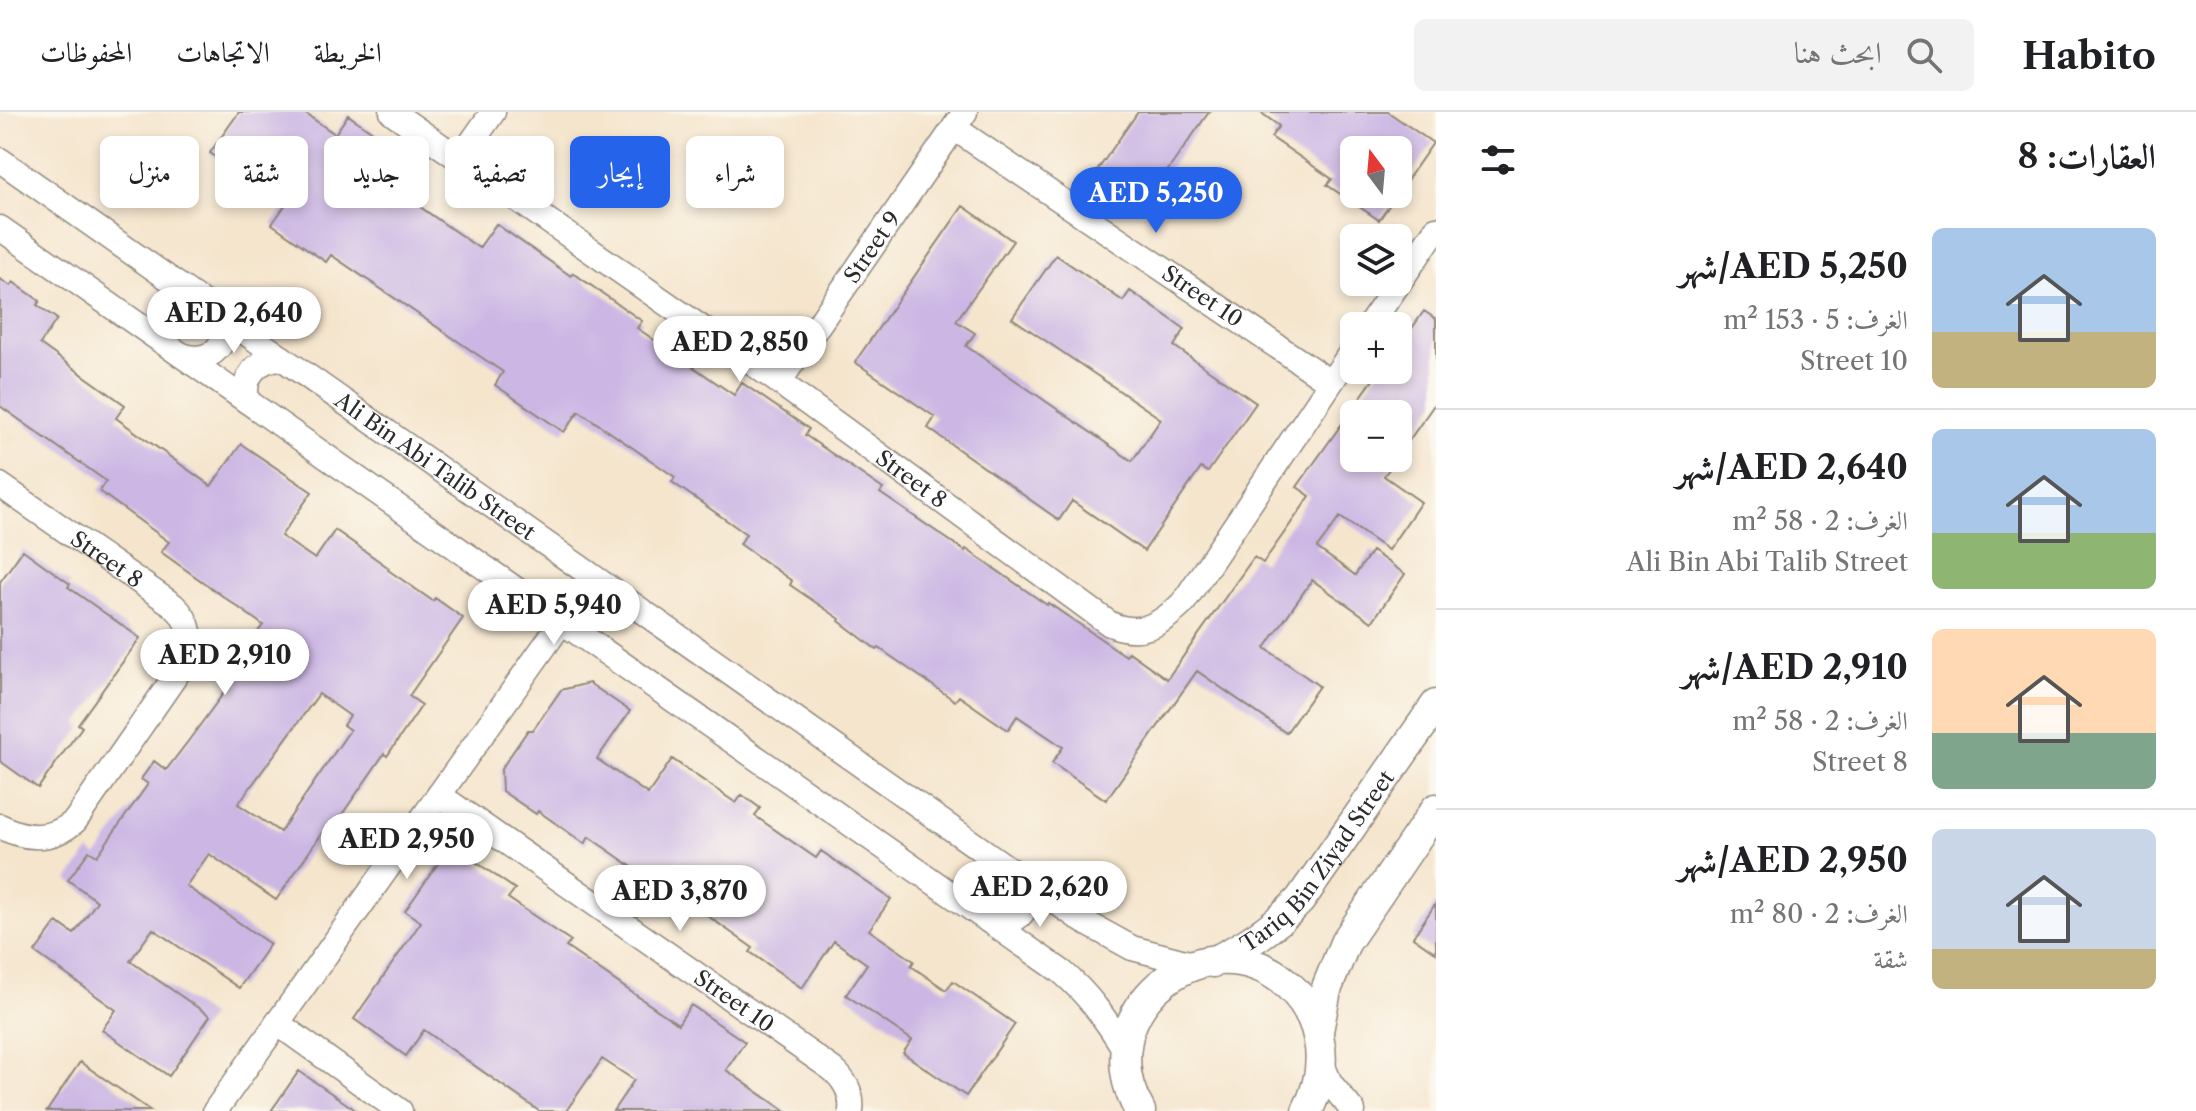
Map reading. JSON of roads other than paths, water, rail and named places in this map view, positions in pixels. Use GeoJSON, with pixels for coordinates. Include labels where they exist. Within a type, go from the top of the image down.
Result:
{"type":"FeatureCollection","features":[{"type":"Feature","properties":{"kind":"main road","name":"Tariq Bin Ziyad Street"},"geometry":{"type":"LineString","coordinates":[[1125,1050],[1132,1022],[1148,997],[1170,977],[1253,940],[1300,900],[1436,705]]}},
{"type":"Feature","properties":{"kind":"main road"},"geometry":{"type":"LineString","coordinates":[[1307,1111],[1314,1097],[1322,1064],[1318,1031],[1326,990],[1345,943],[1436,809]]}},
{"type":"Feature","properties":{"kind":"main road"},"geometry":{"type":"LineString","coordinates":[[1205,963],[1247,964],[1278,977],[1302,1000],[1318,1031]]}},
{"type":"Feature","properties":{"kind":"main road"},"geometry":{"type":"LineString","coordinates":[[1125,1050],[1127,1080],[1134,1105]]}},
{"type":"Feature","properties":{"kind":"street","name":"Street 8"},"geometry":{"type":"LineString","coordinates":[[392,112],[445,149]]}},
{"type":"Feature","properties":{"kind":"street"},"geometry":{"type":"LineString","coordinates":[[476,136],[493,112]]}},
{"type":"Feature","properties":{"kind":"street","name":"Street 9"},"geometry":{"type":"LineString","coordinates":[[779,382],[960,120]]}},
{"type":"Feature","properties":{"kind":"street","name":"Street 10"},"geometry":{"type":"LineString","coordinates":[[960,120],[1330,382]]}},
{"type":"Feature","properties":{"kind":"street","name":"Ali Bin Abi Talib Street"},"geometry":{"type":"LineString","coordinates":[[0,160],[1083,921],[1116,941],[1149,953],[1205,963]]}},
{"type":"Feature","properties":{"kind":"street","name":"Street 8"},"geometry":{"type":"LineString","coordinates":[[530,208],[779,382],[1110,624],[1123,630],[1155,625],[1183,603],[1340,368]]}},
{"type":"Feature","properties":{"kind":"street"},"geometry":{"type":"LineString","coordinates":[[0,228],[1077,985],[1107,1020],[1125,1050]]}},
{"type":"Feature","properties":{"kind":"street"},"geometry":{"type":"LineString","coordinates":[[1379,312],[1436,229]]}},
{"type":"Feature","properties":{"kind":"street"},"geometry":{"type":"LineString","coordinates":[[182,355],[199,359],[215,352],[220,345],[222,319],[210,307]]}},
{"type":"Feature","properties":{"kind":"street"},"geometry":{"type":"LineString","coordinates":[[247,401],[246,385],[253,370],[266,360],[282,358]]}},
{"type":"Feature","properties":{"kind":"street","name":"Street 8"},"geometry":{"type":"LineString","coordinates":[[0,485],[173,605],[181,612],[191,640],[185,662],[75,821],[57,833],[36,837],[18,835],[0,826]]}},
{"type":"Feature","properties":{"kind":"street"},"geometry":{"type":"LineString","coordinates":[[215,1111],[561,623]]}},
{"type":"Feature","properties":{"kind":"street","name":"Street 10"},"geometry":{"type":"LineString","coordinates":[[439,795],[832,1069],[850,1093],[851,1111]]}},
{"type":"Feature","properties":{"kind":"street"},"geometry":{"type":"LineString","coordinates":[[989,921],[1007,923],[1022,913],[1028,897],[1024,879]]}},
{"type":"Feature","properties":{"kind":"street"},"geometry":{"type":"LineString","coordinates":[[277,1023],[400,1111]]}},
{"type":"Feature","properties":{"kind":"street"},"geometry":{"type":"LineString","coordinates":[[1322,1064],[1330,1083],[1353,1111]]}}]}
